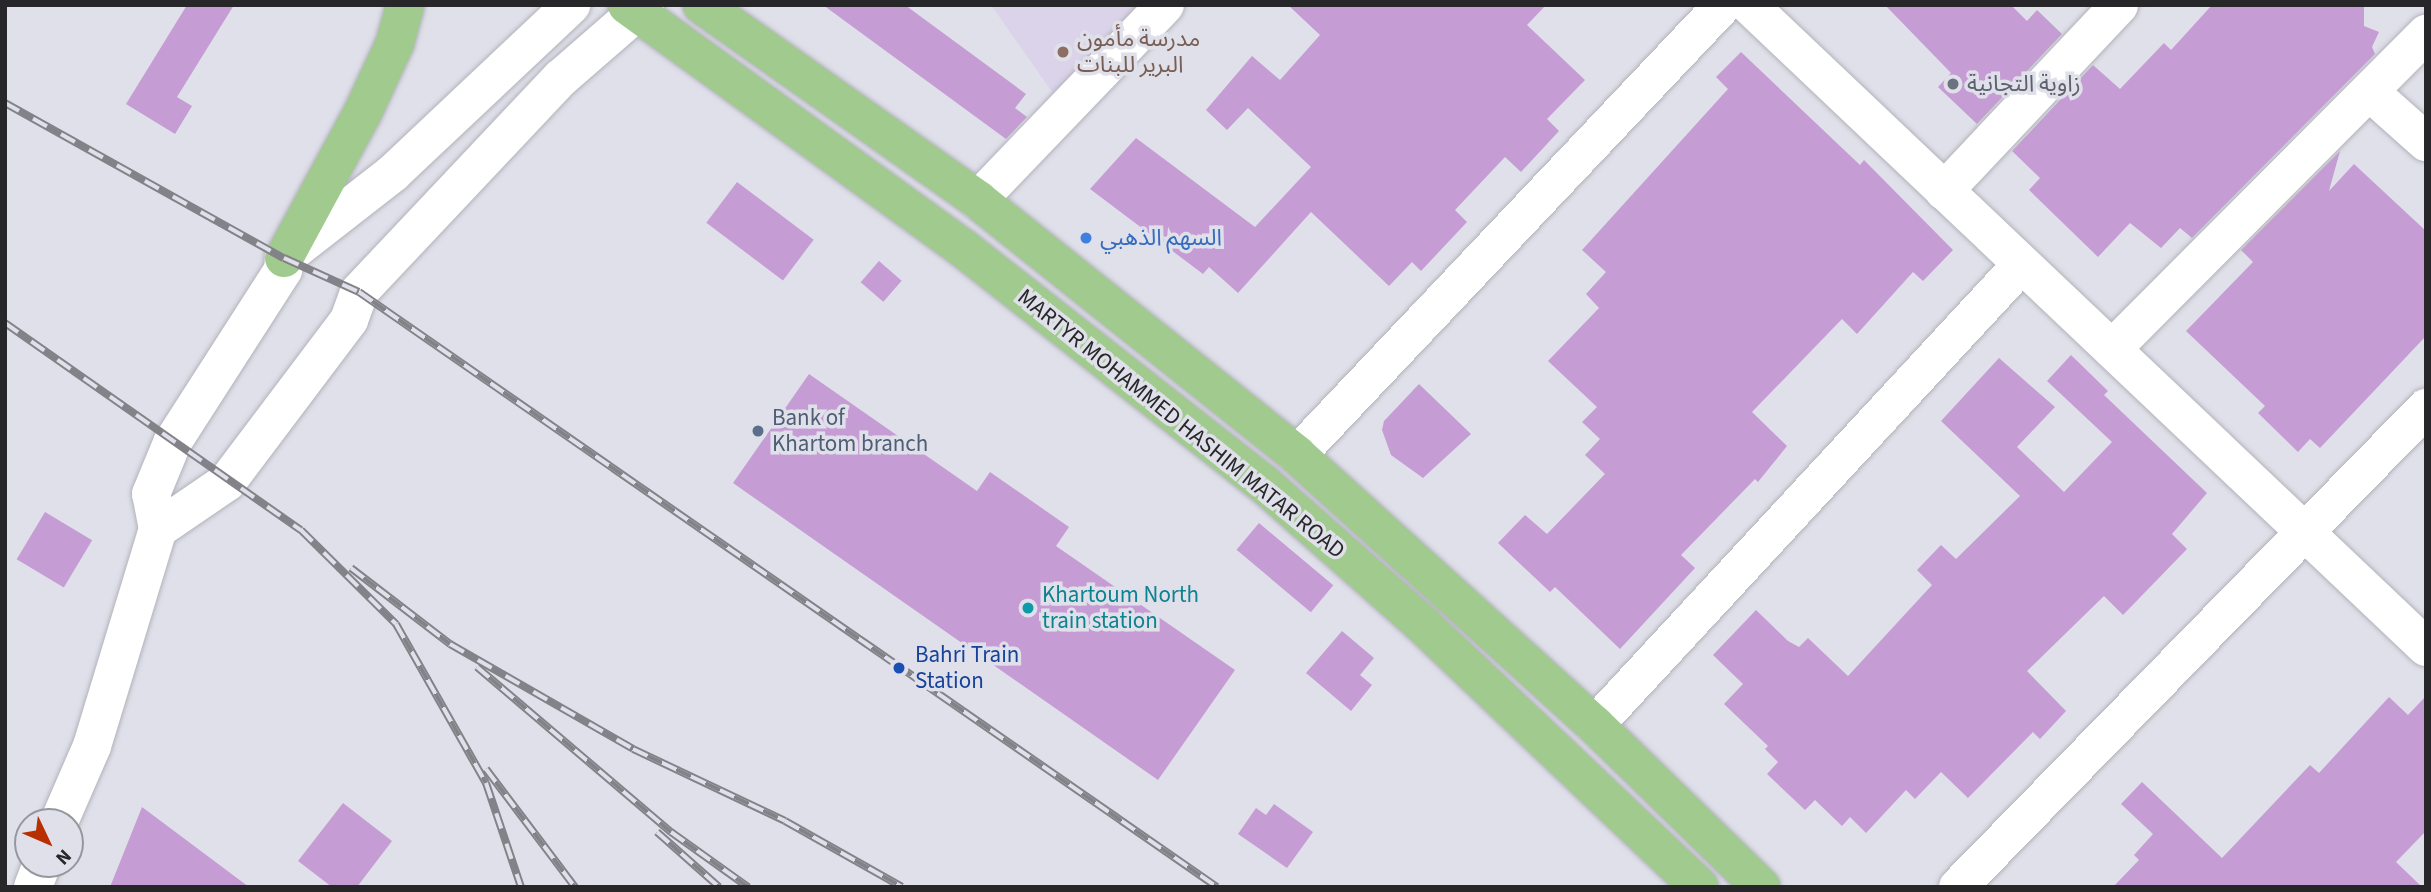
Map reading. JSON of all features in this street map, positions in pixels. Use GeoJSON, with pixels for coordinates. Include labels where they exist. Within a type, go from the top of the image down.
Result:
{"type":"FeatureCollection","features":[{"type":"Feature","properties":{"kind":"main road"},"geometry":{"type":"LineString","coordinates":[[284,258],[363,112],[395,43],[405,5]]}},
{"type":"Feature","properties":{"kind":"main road","name":"MARTYR MOHAMMED HASHIM MATAR ROAD"},"geometry":{"type":"LineString","coordinates":[[702,5],[978,200],[1297,455],[1595,725],[1761,887]]}},
{"type":"Feature","properties":{"kind":"main road","name":"MARTYR MOHAMMED HASHIM MATAR ROAD"},"geometry":{"type":"LineString","coordinates":[[636,8],[964,249],[1264,484],[1420,622],[1699,887]]}},
{"type":"Feature","properties":{"kind":"street"},"geometry":{"type":"LineString","coordinates":[[66,808],[92,746],[158,529],[151,494],[172,443],[283,270],[284,258],[393,173],[571,5]]}},
{"type":"Feature","properties":{"kind":"street"},"geometry":{"type":"LineString","coordinates":[[978,200],[1165,5]]}},
{"type":"Feature","properties":{"kind":"street"},"geometry":{"type":"LineString","coordinates":[[1297,455],[1723,5]]}},
{"type":"Feature","properties":{"kind":"street"},"geometry":{"type":"LineString","coordinates":[[1749,5],[2426,647]]}},
{"type":"Feature","properties":{"kind":"street"},"geometry":{"type":"LineString","coordinates":[[1944,191],[2119,5]]}},
{"type":"Feature","properties":{"kind":"street"},"geometry":{"type":"LineString","coordinates":[[158,529],[228,482],[349,320],[359,292],[561,78],[636,8]]}},
{"type":"Feature","properties":{"kind":"street"},"geometry":{"type":"LineString","coordinates":[[2112,349],[2371,93],[2426,34]]}},
{"type":"Feature","properties":{"kind":"street"},"geometry":{"type":"LineString","coordinates":[[2371,93],[2426,142]]}},
{"type":"Feature","properties":{"kind":"street"},"geometry":{"type":"LineString","coordinates":[[1595,725],[2022,264]]}},
{"type":"Feature","properties":{"kind":"street"},"geometry":{"type":"LineString","coordinates":[[1958,887],[2426,408]]}},
{"type":"Feature","properties":{"kind":"shaded area","name":"مدرسة مأمون البرير للبنات"},"geometry":{"type":"Polygon","coordinates":[[[991,5],[1146,5],[1057,99],[991,5]]]}},
{"type":"Feature","properties":{"kind":"building"},"geometry":{"type":"Polygon","coordinates":[[[187,5],[234,5],[177,97],[192,106],[175,134],[126,104],[187,5]]]}},
{"type":"Feature","properties":{"kind":"building"},"geometry":{"type":"Polygon","coordinates":[[[823,5],[905,5],[1026,94],[1015,108],[1027,117],[1006,139],[823,5]]]}},
{"type":"Feature","properties":{"kind":"building"},"geometry":{"type":"Polygon","coordinates":[[[1288,5],[1546,5],[1527,25],[1585,80],[1547,119],[1559,131],[1521,172],[1505,157],[1455,210],[1467,222],[1421,271],[1412,262],[1389,286],[1311,212],[1238,293],[1209,267],[1203,274],[1090,189],[1136,138],[1255,227],[1311,167],[1248,108],[1227,130],[1206,110],[1252,56],[1280,80],[1320,35],[1288,5]]]}},
{"type":"Feature","properties":{"kind":"building"},"geometry":{"type":"Polygon","coordinates":[[[1885,5],[2011,5],[2027,21],[2037,10],[2062,34],[1977,124],[1938,87],[1951,73],[1885,5]]]}},
{"type":"Feature","properties":{"kind":"building"},"geometry":{"type":"Polygon","coordinates":[[[2212,5],[2364,5],[2364,26],[2379,32],[2372,47],[2375,54],[2192,238],[2180,228],[2161,248],[2130,223],[2098,257],[2029,190],[2040,178],[2012,151],[2093,65],[2120,89],[2164,43],[2171,50],[2212,5]]]}},
{"type":"Feature","properties":{"kind":"building"},"geometry":{"type":"Polygon","coordinates":[[[1741,52],[1860,165],[1864,160],[1953,250],[1923,281],[1913,272],[1857,334],[1842,319],[1752,412],[1787,446],[1758,482],[1755,479],[1681,555],[1695,568],[1620,649],[1555,587],[1550,592],[1498,543],[1525,515],[1547,534],[1605,474],[1585,455],[1600,439],[1582,422],[1597,407],[1548,361],[1599,308],[1586,294],[1606,272],[1582,250],[1728,89],[1716,77],[1741,52]]]}},
{"type":"Feature","properties":{"kind":"building"},"geometry":{"type":"Polygon","coordinates":[[[2340,151],[2329,191],[2354,164],[2426,231],[2426,336],[2320,448],[2310,439],[2298,452],[2258,413],[2265,406],[2186,331],[2253,262],[2241,250],[2340,151]]]}},
{"type":"Feature","properties":{"kind":"building"},"geometry":{"type":"Polygon","coordinates":[[[737,182],[814,240],[783,281],[706,223],[737,182]]]}},
{"type":"Feature","properties":{"kind":"building"},"geometry":{"type":"Polygon","coordinates":[[[879,261],[902,281],[883,302],[861,282],[879,261]]]}},
{"type":"Feature","properties":{"kind":"building"},"geometry":{"type":"Polygon","coordinates":[[[2071,355],[2108,391],[2104,395],[2207,493],[2172,534],[2187,549],[2123,615],[2104,596],[2027,671],[2066,711],[2040,739],[2033,732],[1968,798],[1941,772],[1915,799],[1906,790],[1866,833],[1850,817],[1842,826],[1815,800],[1805,810],[1767,774],[1778,762],[1765,749],[1768,746],[1724,704],[1743,684],[1713,655],[1756,610],[1788,641],[1799,647],[1808,638],[1848,676],[1932,585],[1917,570],[1941,545],[1956,559],[2020,496],[1941,421],[1999,358],[2055,407],[2017,447],[2064,492],[2112,442],[2047,381],[2071,355]]]}},
{"type":"Feature","properties":{"kind":"building","name":"Khartoum North train station"},"geometry":{"type":"Polygon","coordinates":[[[809,374],[977,491],[990,472],[1069,527],[1056,546],[1235,670],[1158,780],[733,483],[809,374]]]}},
{"type":"Feature","properties":{"kind":"building"},"geometry":{"type":"Polygon","coordinates":[[[1419,384],[1471,434],[1423,478],[1391,455],[1382,430],[1384,421],[1419,384]]]}},
{"type":"Feature","properties":{"kind":"building"},"geometry":{"type":"Polygon","coordinates":[[[45,512],[92,540],[64,587],[17,559],[45,512]]]}},
{"type":"Feature","properties":{"kind":"building"},"geometry":{"type":"Polygon","coordinates":[[[1259,523],[1333,585],[1311,612],[1237,550],[1259,523]]]}},
{"type":"Feature","properties":{"kind":"building"},"geometry":{"type":"Polygon","coordinates":[[[1342,631],[1374,658],[1360,675],[1372,685],[1351,711],[1306,673],[1342,631]]]}},
{"type":"Feature","properties":{"kind":"building"},"geometry":{"type":"Polygon","coordinates":[[[2426,696],[2426,831],[2396,862],[2422,887],[2113,887],[2139,860],[2134,855],[2153,834],[2121,804],[2142,782],[2222,858],[2310,765],[2319,773],[2389,697],[2408,715],[2426,696]]]}},
{"type":"Feature","properties":{"kind":"building"},"geometry":{"type":"Polygon","coordinates":[[[343,803],[392,841],[357,887],[332,887],[298,861],[343,803]]]}},
{"type":"Feature","properties":{"kind":"building"},"geometry":{"type":"Polygon","coordinates":[[[1274,804],[1313,832],[1287,868],[1238,834],[1256,808],[1266,815],[1274,804]]]}},
{"type":"Feature","properties":{"kind":"building"},"geometry":{"type":"Polygon","coordinates":[[[142,807],[249,887],[110,887],[142,807]]]}},
{"type":"Feature","properties":{"kind":"railway"},"geometry":{"type":"LineString","coordinates":[[5,103],[284,258],[359,292],[1217,887]]}},
{"type":"Feature","properties":{"kind":"railway"},"geometry":{"type":"LineString","coordinates":[[5,323],[301,530],[396,624],[486,783],[521,887]]}},
{"type":"Feature","properties":{"kind":"railway"},"geometry":{"type":"LineString","coordinates":[[351,568],[450,644],[633,749],[785,821],[902,887]]}},
{"type":"Feature","properties":{"kind":"railway"},"geometry":{"type":"LineString","coordinates":[[477,667],[671,832],[748,887]]}},
{"type":"Feature","properties":{"kind":"railway"},"geometry":{"type":"LineString","coordinates":[[486,769],[575,887]]}},
{"type":"Feature","properties":{"kind":"railway"},"geometry":{"type":"LineString","coordinates":[[657,832],[719,887]]}},
{"type":"Feature","properties":{"kind":"place","name":"مدرسة مأمون البرير للبنات"},"geometry":{"type":"Point","coordinates":[1063,52]}},
{"type":"Feature","properties":{"kind":"place","name":"زاوية التجانية"},"geometry":{"type":"Point","coordinates":[1953,84]}},
{"type":"Feature","properties":{"kind":"place","name":"السهم الذهبي"},"geometry":{"type":"Point","coordinates":[1086,238]}},
{"type":"Feature","properties":{"kind":"place","name":"Bank of Khartom branch"},"geometry":{"type":"Point","coordinates":[758,431]}},
{"type":"Feature","properties":{"kind":"place","name":"Khartoum North train station"},"geometry":{"type":"Point","coordinates":[1028,608]}},
{"type":"Feature","properties":{"kind":"place","name":"Bahri Train Station"},"geometry":{"type":"Point","coordinates":[899,668]}}]}
